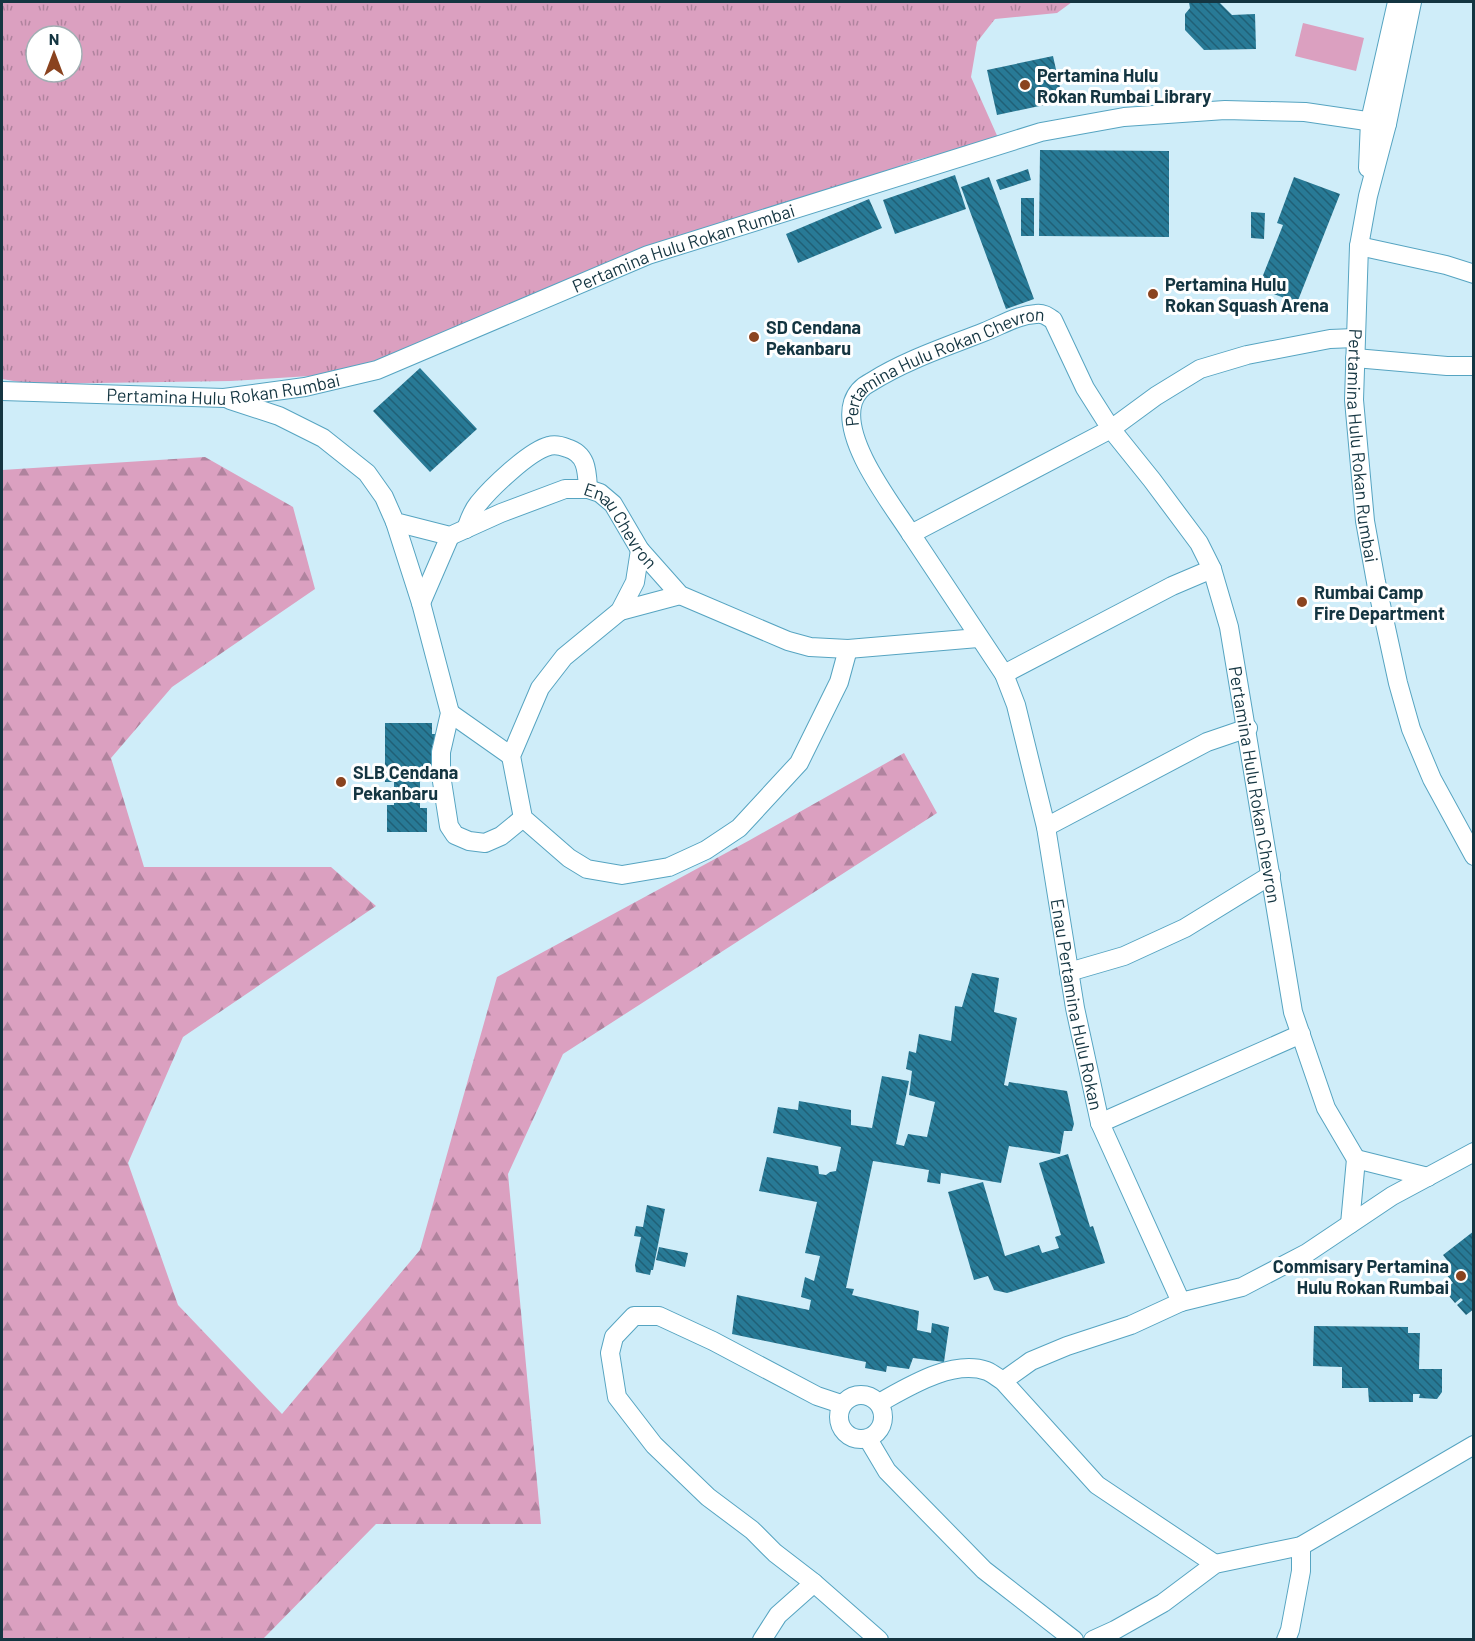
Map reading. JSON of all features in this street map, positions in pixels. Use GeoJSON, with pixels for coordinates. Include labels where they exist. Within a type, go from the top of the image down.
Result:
{"type":"FeatureCollection","features":[{"type":"Feature","properties":{"kind":"street"},"geometry":{"type":"LineString","coordinates":[[1378,123],[1397,2]]}},
{"type":"Feature","properties":{"kind":"street"},"geometry":{"type":"LineString","coordinates":[[1378,123],[1412,2]]}},
{"type":"Feature","properties":{"kind":"street","name":"Pertamina Hulu Rokan Rumbai"},"geometry":{"type":"LineString","coordinates":[[2,391],[224,398],[305,387],[377,370],[648,255],[1041,132],[1124,117],[1225,110],[1305,112],[1378,123],[1359,246],[1355,338],[1354,400],[1365,520],[1398,683],[1411,729],[1432,780],[1473,856]]}},
{"type":"Feature","properties":{"kind":"street"},"geometry":{"type":"LineString","coordinates":[[1359,246],[1446,265],[1473,274]]}},
{"type":"Feature","properties":{"kind":"street","name":"Pertamina Hulu Rokan Chevron"},"geometry":{"type":"LineString","coordinates":[[910,534],[860,450],[853,428],[853,402],[859,391],[870,382],[920,357],[1023,315],[1044,314],[1053,320],[1085,388],[1111,429],[1199,543],[1212,569],[1229,627],[1248,728],[1293,1012],[1326,1108],[1356,1159]]}},
{"type":"Feature","properties":{"kind":"street"},"geometry":{"type":"LineString","coordinates":[[910,534],[1111,429],[1156,396],[1200,369],[1247,355],[1330,339],[1355,338]]}},
{"type":"Feature","properties":{"kind":"street"},"geometry":{"type":"LineString","coordinates":[[1355,358],[1473,366]]}},
{"type":"Feature","properties":{"kind":"street"},"geometry":{"type":"LineString","coordinates":[[224,398],[279,416],[323,438],[367,473],[384,497],[395,522],[421,603],[450,713],[441,752],[441,775],[449,826],[455,835],[469,841],[485,843],[501,836],[523,818]]}},
{"type":"Feature","properties":{"kind":"street"},"geometry":{"type":"LineString","coordinates":[[421,603],[458,533],[476,506],[522,462],[549,446],[560,445],[573,449],[582,456],[587,471],[588,489]]}},
{"type":"Feature","properties":{"kind":"street","name":"Enau Chevron"},"geometry":{"type":"LineString","coordinates":[[458,533],[501,513],[565,489],[588,489],[600,493],[613,504],[640,550],[680,596],[788,641],[810,647],[848,648],[978,638]]}},
{"type":"Feature","properties":{"kind":"street"},"geometry":{"type":"LineString","coordinates":[[395,522],[458,533]]}},
{"type":"Feature","properties":{"kind":"street","name":"Enau Pertamina Hulu Rokan"},"geometry":{"type":"LineString","coordinates":[[910,534],[1004,674],[1025,736],[1046,827],[1069,972],[1100,1123],[1181,1302]]}},
{"type":"Feature","properties":{"kind":"street"},"geometry":{"type":"LineString","coordinates":[[640,550],[635,582],[620,611],[564,657],[540,688],[510,756],[523,818],[569,858],[588,869],[622,875],[669,867],[706,850],[739,828],[799,763],[839,682],[848,648]]}},
{"type":"Feature","properties":{"kind":"street"},"geometry":{"type":"LineString","coordinates":[[1004,674],[1172,586],[1212,569]]}},
{"type":"Feature","properties":{"kind":"street"},"geometry":{"type":"LineString","coordinates":[[620,611],[680,596]]}},
{"type":"Feature","properties":{"kind":"street"},"geometry":{"type":"LineString","coordinates":[[450,713],[510,756]]}},
{"type":"Feature","properties":{"kind":"street"},"geometry":{"type":"LineString","coordinates":[[1046,827],[1207,742],[1248,728]]}},
{"type":"Feature","properties":{"kind":"street"},"geometry":{"type":"LineString","coordinates":[[1069,972],[1124,956],[1185,928],[1272,875]]}},
{"type":"Feature","properties":{"kind":"street"},"geometry":{"type":"LineString","coordinates":[[1100,1123],[1301,1034]]}},
{"type":"Feature","properties":{"kind":"street"},"geometry":{"type":"LineString","coordinates":[[1003,1381],[1031,1361],[1067,1346],[1131,1325],[1181,1302],[1242,1287],[1307,1252],[1392,1196],[1473,1152]]}},
{"type":"Feature","properties":{"kind":"street"},"geometry":{"type":"LineString","coordinates":[[1350,1224],[1356,1159],[1428,1177]]}},
{"type":"Feature","properties":{"kind":"street"},"geometry":{"type":"LineString","coordinates":[[841,1404],[817,1396],[713,1341],[659,1316],[634,1316],[614,1337],[610,1353],[617,1397],[654,1445],[708,1497],[752,1530],[775,1553],[814,1583],[879,1640]]}},
{"type":"Feature","properties":{"kind":"street"},"geometry":{"type":"LineString","coordinates":[[879,1403],[920,1380],[960,1368],[986,1371],[1003,1381],[1097,1485],[1215,1564]]}},
{"type":"Feature","properties":{"kind":"street"},"geometry":{"type":"LineString","coordinates":[[853,1395],[867,1395],[879,1403],[884,1417],[880,1430],[868,1439],[857,1440],[846,1435],[839,1426],[838,1415],[841,1404],[853,1395]]}},
{"type":"Feature","properties":{"kind":"street"},"geometry":{"type":"LineString","coordinates":[[868,1439],[887,1471],[984,1570],[1074,1640]]}},
{"type":"Feature","properties":{"kind":"street"},"geometry":{"type":"LineString","coordinates":[[1093,1640],[1163,1604],[1215,1564],[1301,1546],[1473,1444]]}},
{"type":"Feature","properties":{"kind":"street"},"geometry":{"type":"LineString","coordinates":[[1286,1640],[1301,1571],[1301,1546]]}},
{"type":"Feature","properties":{"kind":"street"},"geometry":{"type":"LineString","coordinates":[[762,1640],[778,1615],[814,1583]]}},
{"type":"Feature","properties":{"kind":"green space"},"geometry":{"type":"Polygon","coordinates":[[[2,2],[1072,2],[1057,13],[995,19],[977,42],[971,77],[999,140],[916,160],[381,360],[310,376],[231,381],[31,384],[2,379],[2,2]]]}},
{"type":"Feature","properties":{"kind":"green space"},"geometry":{"type":"Polygon","coordinates":[[[1303,23],[1364,38],[1356,71],[1295,56],[1303,23]]]}},
{"type":"Feature","properties":{"kind":"green space"},"geometry":{"type":"Polygon","coordinates":[[[205,457],[293,507],[315,589],[172,687],[111,758],[144,867],[331,867],[376,906],[183,1037],[128,1163],[178,1305],[282,1414],[420,1250],[497,977],[750,840],[904,753],[937,813],[563,1054],[508,1174],[541,1524],[376,1524],[263,1639],[2,1639],[2,470],[205,457]]]}},
{"type":"Feature","properties":{"kind":"building"},"geometry":{"type":"Polygon","coordinates":[[[1189,2],[1219,2],[1232,15],[1255,14],[1256,49],[1204,50],[1185,30],[1185,14],[1190,8],[1189,2]]]}},
{"type":"Feature","properties":{"kind":"building","name":"Pertamina Hulu Rokan Rumbai Library"},"geometry":{"type":"Polygon","coordinates":[[[1053,56],[1063,101],[997,115],[987,70],[1053,56]]]}},
{"type":"Feature","properties":{"kind":"building"},"geometry":{"type":"Polygon","coordinates":[[[1040,150],[1169,151],[1169,237],[1039,236],[1040,150]]]}},
{"type":"Feature","properties":{"kind":"building"},"geometry":{"type":"Polygon","coordinates":[[[1028,169],[1031,180],[1000,190],[996,180],[1028,169]]]}},
{"type":"Feature","properties":{"kind":"building"},"geometry":{"type":"Polygon","coordinates":[[[955,175],[966,209],[895,234],[883,200],[955,175]]]}},
{"type":"Feature","properties":{"kind":"building"},"geometry":{"type":"Polygon","coordinates":[[[989,177],[1034,299],[1006,309],[961,187],[989,177]]]}},
{"type":"Feature","properties":{"kind":"building"},"geometry":{"type":"Polygon","coordinates":[[[1294,177],[1340,194],[1297,303],[1258,288],[1283,225],[1277,223],[1294,177]]]}},
{"type":"Feature","properties":{"kind":"building"},"geometry":{"type":"Polygon","coordinates":[[[1021,198],[1034,198],[1034,236],[1021,236],[1021,198]]]}},
{"type":"Feature","properties":{"kind":"building"},"geometry":{"type":"Polygon","coordinates":[[[869,199],[882,228],[798,263],[786,234],[869,199]]]}},
{"type":"Feature","properties":{"kind":"building"},"geometry":{"type":"Polygon","coordinates":[[[1251,212],[1265,213],[1264,239],[1251,238],[1251,212]]]}},
{"type":"Feature","properties":{"kind":"building"},"geometry":{"type":"Polygon","coordinates":[[[420,368],[477,429],[430,472],[373,411],[420,368]]]}},
{"type":"Feature","properties":{"kind":"building","name":"SLB Cendana Pekanbaru"},"geometry":{"type":"Polygon","coordinates":[[[385,723],[432,723],[432,734],[437,734],[437,743],[432,745],[432,780],[420,780],[420,808],[427,808],[427,832],[387,832],[387,805],[394,805],[394,782],[385,782],[385,723]]]}},
{"type":"Feature","properties":{"kind":"building"},"geometry":{"type":"Polygon","coordinates":[[[972,973],[999,978],[994,1012],[1017,1018],[1004,1085],[1008,1086],[1009,1082],[1067,1091],[1074,1124],[1072,1131],[1064,1131],[1060,1154],[1009,1146],[1001,1183],[941,1173],[940,1184],[927,1182],[929,1170],[873,1161],[846,1288],[854,1289],[852,1295],[919,1311],[917,1330],[931,1333],[932,1323],[949,1327],[944,1362],[913,1358],[909,1369],[887,1366],[886,1372],[865,1368],[866,1362],[732,1334],[737,1295],[809,1310],[811,1300],[801,1297],[805,1277],[814,1281],[820,1256],[805,1253],[817,1202],[759,1191],[767,1157],[818,1166],[819,1174],[826,1175],[836,1171],[841,1147],[773,1133],[778,1107],[798,1110],[799,1101],[851,1110],[851,1125],[872,1128],[882,1076],[909,1081],[896,1144],[904,1146],[908,1134],[927,1137],[935,1102],[909,1095],[912,1071],[906,1069],[909,1051],[916,1053],[919,1034],[951,1041],[955,1006],[962,1007],[972,973]]]}},
{"type":"Feature","properties":{"kind":"building"},"geometry":{"type":"Polygon","coordinates":[[[1068,1154],[1090,1227],[1093,1226],[1105,1263],[1007,1293],[994,1290],[988,1276],[974,1280],[948,1192],[983,1182],[1005,1256],[1039,1245],[1042,1253],[1059,1248],[1055,1237],[1061,1235],[1039,1163],[1068,1154]]]}},
{"type":"Feature","properties":{"kind":"building"},"geometry":{"type":"Polygon","coordinates":[[[647,1205],[665,1209],[653,1270],[650,1275],[636,1272],[635,1265],[641,1237],[634,1236],[636,1226],[643,1227],[647,1205]]]}},
{"type":"Feature","properties":{"kind":"building","name":"Commisary Pertamina Hulu Rokan Rumbai"},"geometry":{"type":"Polygon","coordinates":[[[1474,1231],[1474,1309],[1466,1315],[1457,1305],[1463,1300],[1461,1298],[1455,1303],[1444,1290],[1453,1283],[1443,1270],[1450,1264],[1443,1255],[1474,1231]]]}},
{"type":"Feature","properties":{"kind":"building"},"geometry":{"type":"Polygon","coordinates":[[[659,1247],[688,1253],[685,1267],[656,1260],[659,1247]]]}},
{"type":"Feature","properties":{"kind":"building"},"geometry":{"type":"Polygon","coordinates":[[[1314,1326],[1408,1327],[1408,1333],[1420,1333],[1419,1369],[1442,1369],[1442,1392],[1437,1399],[1419,1398],[1420,1394],[1413,1394],[1413,1402],[1369,1402],[1368,1388],[1342,1388],[1342,1367],[1313,1366],[1314,1326]]]}},
{"type":"Feature","properties":{"kind":"place","name":"Pertamina Hulu Rokan Rumbai Library"},"geometry":{"type":"Point","coordinates":[1025,85]}},
{"type":"Feature","properties":{"kind":"place","name":"Pertamina Hulu Rokan Squash Arena"},"geometry":{"type":"Point","coordinates":[1153,294]}},
{"type":"Feature","properties":{"kind":"place","name":"SD Cendana Pekanbaru"},"geometry":{"type":"Point","coordinates":[754,337]}},
{"type":"Feature","properties":{"kind":"place","name":"Rumbai Camp Fire Department"},"geometry":{"type":"Point","coordinates":[1302,602]}},
{"type":"Feature","properties":{"kind":"place","name":"SLB Cendana Pekanbaru"},"geometry":{"type":"Point","coordinates":[341,782]}},
{"type":"Feature","properties":{"kind":"place","name":"Commisary Pertamina Hulu Rokan Rumbai"},"geometry":{"type":"Point","coordinates":[1461,1276]}}]}
